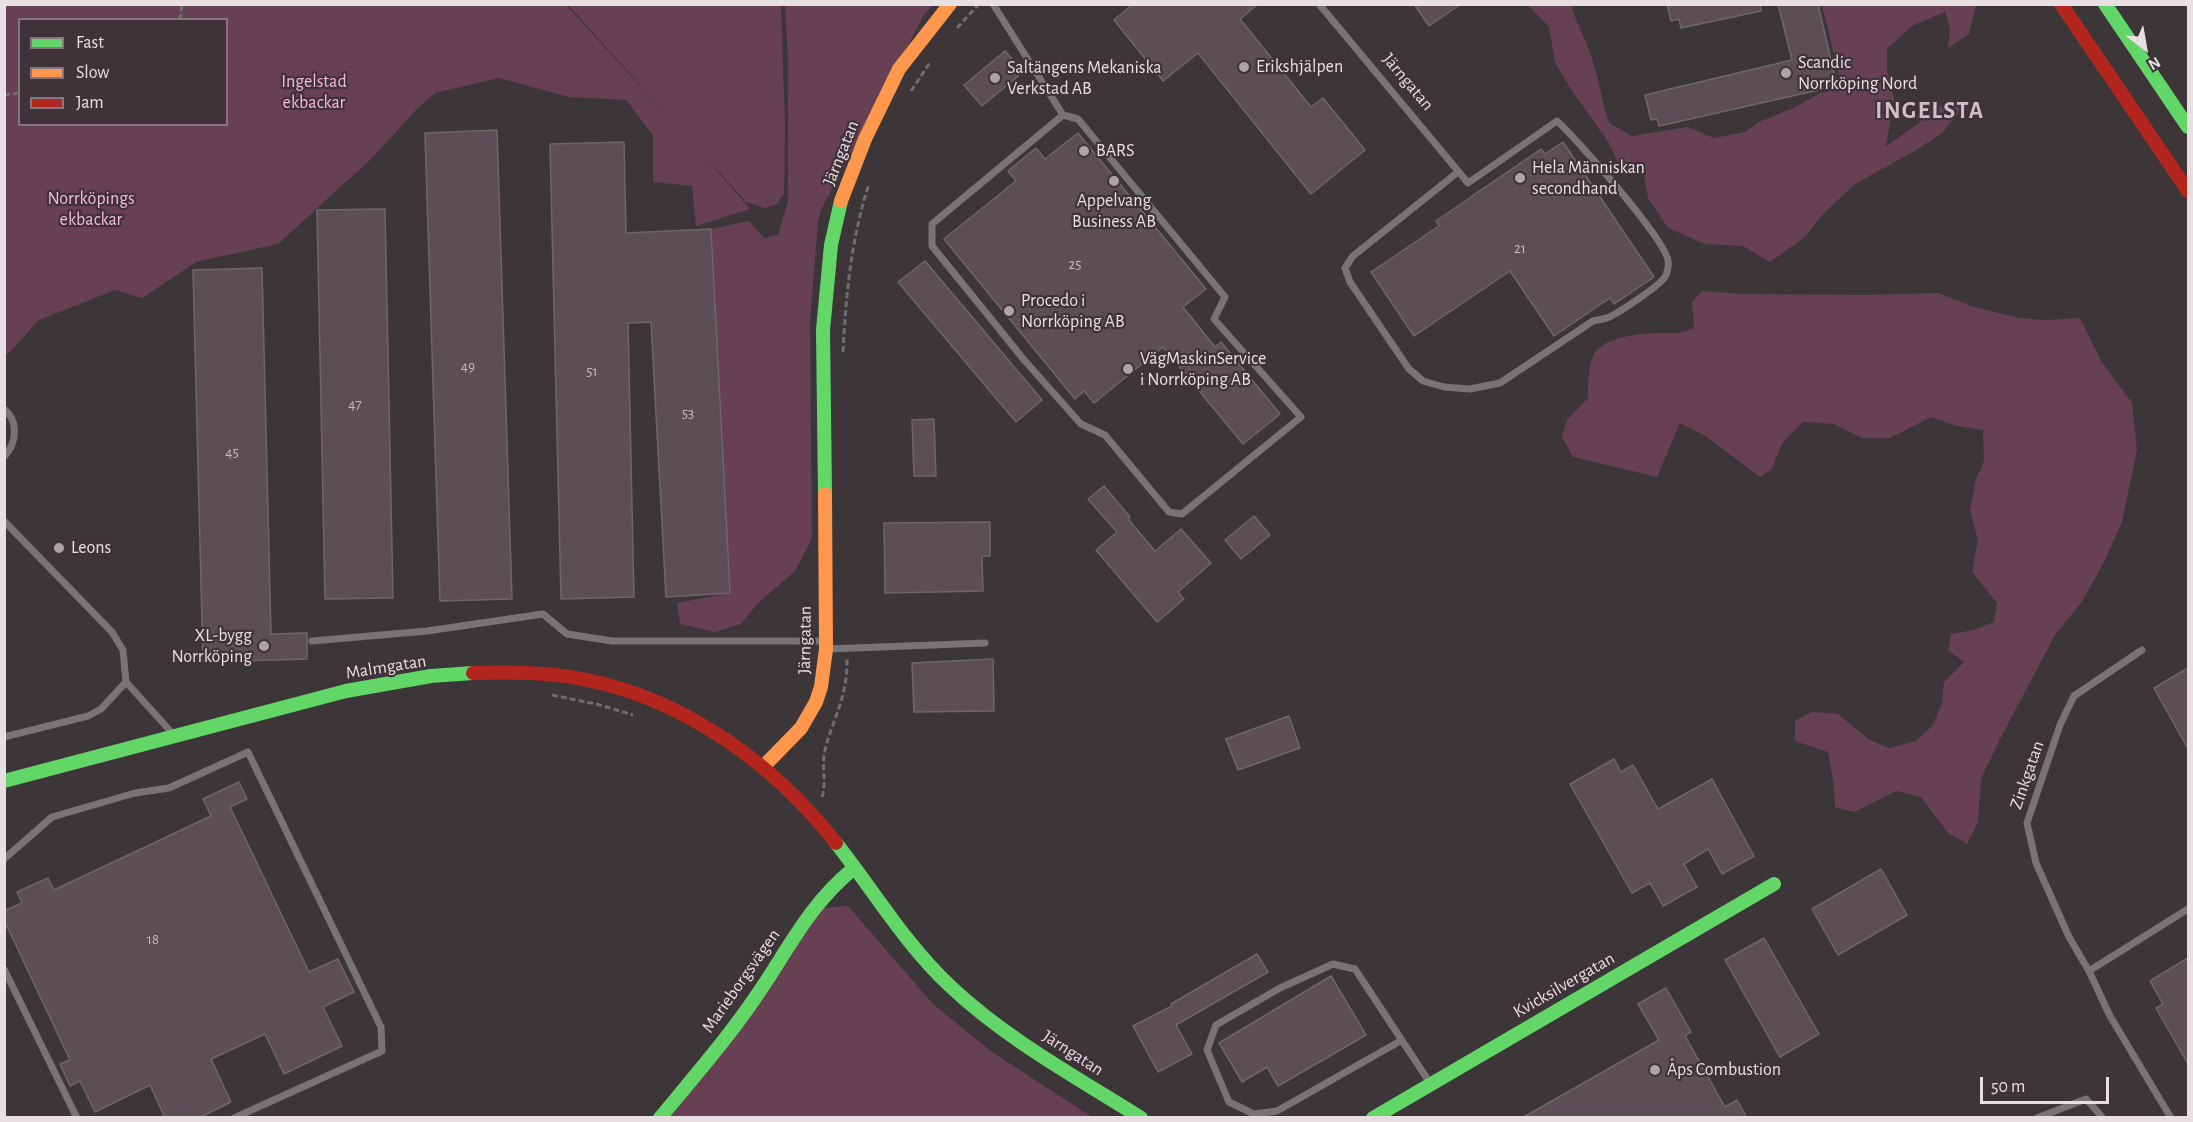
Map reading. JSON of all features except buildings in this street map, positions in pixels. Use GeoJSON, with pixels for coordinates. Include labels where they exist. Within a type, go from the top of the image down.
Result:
{"type":"FeatureCollection","features":[{"type":"Feature","properties":{"kind":"main road","name":"Järngatan"},"geometry":{"type":"LineString","coordinates":[[950,4],[899,69],[861,149],[842,199],[831,245],[823,330],[826,645],[824,678],[815,707],[804,725],[790,742],[763,767],[809,810],[927,963],[957,992],[1028,1045],[1140,1118]]}},
{"type":"Feature","properties":{"kind":"main road"},"geometry":{"type":"LineString","coordinates":[[2061,4],[2188,191]]}},
{"type":"Feature","properties":{"kind":"main road"},"geometry":{"type":"LineString","coordinates":[[2105,4],[2187,124]]}},
{"type":"Feature","properties":{"kind":"main road","name":"Malmgatan"},"geometry":{"type":"LineString","coordinates":[[4,781],[279,708],[402,681],[473,672],[561,675],[605,685],[648,700],[693,720],[763,767]]}},
{"type":"Feature","properties":{"kind":"main road","name":"Marieborgsvägen"},"geometry":{"type":"LineString","coordinates":[[660,1118],[756,995],[812,907],[835,882],[854,868]]}},
{"type":"Feature","properties":{"kind":"main road","name":"Kvicksilvergatan"},"geometry":{"type":"LineString","coordinates":[[1373,1118],[1774,884]]}},
{"type":"Feature","properties":{"kind":"lane"},"geometry":{"type":"LineString","coordinates":[[993,4],[1063,115],[1078,119],[1225,297],[1214,319],[1301,417],[1182,514],[1169,513],[1105,435],[1081,424],[1025,361],[932,246],[932,224],[1063,115]]}},
{"type":"Feature","properties":{"kind":"lane","name":"Järngatan"},"geometry":{"type":"LineString","coordinates":[[1319,4],[1468,183],[1557,121],[1572,134],[1620,191],[1663,248],[1668,261],[1666,276],[1653,288],[1607,318],[1593,321],[1500,383],[1470,389],[1444,387],[1424,381],[1409,369],[1350,282],[1345,268],[1353,256],[1458,172]]}},
{"type":"Feature","properties":{"kind":"lane"},"geometry":{"type":"LineString","coordinates":[[4,409],[10,413],[16,428],[9,452],[4,457]]}},
{"type":"Feature","properties":{"kind":"lane"},"geometry":{"type":"LineString","coordinates":[[4,521],[112,632],[123,650],[126,682],[174,736]]}},
{"type":"Feature","properties":{"kind":"lane"},"geometry":{"type":"LineString","coordinates":[[312,641],[427,631],[543,614],[567,634],[612,641],[846,647],[985,643]]}},
{"type":"Feature","properties":{"kind":"lane","name":"Zinkgatan"},"geometry":{"type":"LineString","coordinates":[[2142,650],[2074,696],[2060,726],[2027,823],[2036,863],[2068,937],[2089,971],[2110,1016],[2171,1118]]}},
{"type":"Feature","properties":{"kind":"lane"},"geometry":{"type":"LineString","coordinates":[[4,737],[88,716],[101,709],[126,682]]}},
{"type":"Feature","properties":{"kind":"lane"},"geometry":{"type":"LineString","coordinates":[[4,859],[52,817],[135,793],[169,788],[248,752],[381,1027],[382,1051],[234,1118]]}},
{"type":"Feature","properties":{"kind":"lane"},"geometry":{"type":"LineString","coordinates":[[2089,971],[2188,909]]}},
{"type":"Feature","properties":{"kind":"lane"},"geometry":{"type":"LineString","coordinates":[[1402,1040],[1277,1111],[1254,1114],[1229,1102],[1207,1050],[1216,1024],[1280,988],[1333,964],[1355,969],[1402,1040],[1430,1083]]}},
{"type":"Feature","properties":{"kind":"lane"},"geometry":{"type":"LineString","coordinates":[[4,969],[77,1118]]}},
{"type":"Feature","properties":{"kind":"lane"},"geometry":{"type":"LineString","coordinates":[[2037,1118],[2086,1099],[2103,1118]]}},
{"type":"Feature","properties":{"kind":"path"},"geometry":{"type":"LineString","coordinates":[[952,34],[980,4]]}},
{"type":"Feature","properties":{"kind":"path"},"geometry":{"type":"LineString","coordinates":[[907,97],[937,52]]}},
{"type":"Feature","properties":{"kind":"path"},"geometry":{"type":"LineString","coordinates":[[843,353],[846,299],[855,234],[870,179]]}},
{"type":"Feature","properties":{"kind":"path"},"geometry":{"type":"LineString","coordinates":[[809,810],[823,795],[824,751],[844,696],[848,676],[846,647]]}},
{"type":"Feature","properties":{"kind":"path"},"geometry":{"type":"LineString","coordinates":[[547,694],[600,705],[638,717]]}},
{"type":"Feature","properties":{"kind":"green space","name":"Norrköpings ekbackar"},"geometry":{"type":"Polygon","coordinates":[[[5,4],[566,5],[693,143],[750,209],[696,226],[692,186],[653,182],[653,135],[626,100],[570,97],[498,78],[435,93],[371,159],[278,244],[196,262],[142,298],[115,290],[39,320],[5,357],[5,4]]]}},
{"type":"Feature","properties":{"kind":"green space"},"geometry":{"type":"Polygon","coordinates":[[[568,5],[781,5],[785,126],[784,193],[777,204],[765,208],[746,202],[568,5]]]}},
{"type":"Feature","properties":{"kind":"green space"},"geometry":{"type":"Polygon","coordinates":[[[785,5],[933,5],[925,13],[822,208],[818,221],[810,321],[812,539],[795,571],[757,604],[741,624],[715,632],[680,624],[677,603],[730,593],[711,229],[749,221],[764,238],[778,235],[788,201],[788,60],[785,5]]]}},
{"type":"Feature","properties":{"kind":"green space"},"geometry":{"type":"Polygon","coordinates":[[[1528,5],[1571,5],[1592,58],[1609,123],[1632,136],[1688,127],[1714,138],[1745,132],[1761,121],[1791,109],[1821,93],[1840,89],[1839,74],[1822,5],[1976,5],[1969,34],[1948,48],[1950,29],[1945,12],[1912,26],[1887,49],[1887,70],[1894,99],[1886,146],[1919,123],[1930,111],[1958,99],[1961,110],[1942,133],[1855,184],[1823,214],[1805,237],[1770,262],[1743,246],[1705,244],[1668,228],[1648,198],[1644,175],[1620,167],[1609,143],[1570,88],[1555,62],[1549,27],[1528,5]]]}},
{"type":"Feature","properties":{"kind":"green space"},"geometry":{"type":"Polygon","coordinates":[[[1702,291],[1743,294],[1938,293],[1974,307],[2019,318],[2046,320],[2080,318],[2101,361],[2132,403],[2137,450],[2122,522],[2103,564],[2081,603],[2055,635],[1999,741],[1981,779],[1978,822],[1967,844],[1948,833],[1921,797],[1896,791],[1854,812],[1835,807],[1828,752],[1795,741],[1795,721],[1812,712],[1838,714],[1868,739],[1889,748],[1916,741],[1932,726],[1942,704],[1944,682],[1964,662],[1948,650],[1951,634],[1974,630],[1994,622],[1997,603],[1972,572],[1978,540],[1970,511],[1976,479],[1984,461],[1983,430],[1957,426],[1931,417],[1890,438],[1862,438],[1834,424],[1803,422],[1783,442],[1771,470],[1760,477],[1704,435],[1680,423],[1657,477],[1573,457],[1562,437],[1567,420],[1588,398],[1590,366],[1598,349],[1624,337],[1678,333],[1694,328],[1692,302],[1702,291]]]}},
{"type":"Feature","properties":{"kind":"green space"},"geometry":{"type":"Polygon","coordinates":[[[848,906],[933,1004],[992,1052],[1092,1117],[670,1118],[820,908],[848,906]]]}},
{"type":"Feature","properties":{"kind":"traffic: fast"},"geometry":{"type":"LineString","coordinates":[[2105,4],[2188,127]]}},
{"type":"Feature","properties":{"kind":"traffic: fast"},"geometry":{"type":"LineString","coordinates":[[825,494],[823,330],[831,245],[841,201]]}},
{"type":"Feature","properties":{"kind":"traffic: fast"},"geometry":{"type":"LineString","coordinates":[[4,781],[346,691],[431,676],[473,673]]}},
{"type":"Feature","properties":{"kind":"traffic: fast"},"geometry":{"type":"LineString","coordinates":[[836,843],[904,935],[950,986],[1018,1040],[1141,1118]]}},
{"type":"Feature","properties":{"kind":"traffic: fast"},"geometry":{"type":"LineString","coordinates":[[660,1118],[734,1027],[812,912],[838,882],[854,868]]}},
{"type":"Feature","properties":{"kind":"traffic: fast"},"geometry":{"type":"LineString","coordinates":[[1373,1118],[1774,884]]}},
{"type":"Feature","properties":{"kind":"traffic: slow"},"geometry":{"type":"LineString","coordinates":[[841,201],[865,139],[899,69],[950,4]]}},
{"type":"Feature","properties":{"kind":"traffic: slow"},"geometry":{"type":"LineString","coordinates":[[763,767],[801,728],[816,702],[821,687],[826,649],[825,494]]}},
{"type":"Feature","properties":{"kind":"traffic: jam"},"geometry":{"type":"LineString","coordinates":[[2061,4],[2188,191]]}},
{"type":"Feature","properties":{"kind":"traffic: jam"},"geometry":{"type":"LineString","coordinates":[[473,673],[530,673],[573,677],[624,690],[659,703],[693,720],[757,762],[812,814],[836,843]]}},
{"type":"Feature","properties":{"kind":"place","name":"Erikshjälpen"},"geometry":{"type":"Point","coordinates":[1244,67]}},
{"type":"Feature","properties":{"kind":"place","name":"Scandic Norrköping Nord"},"geometry":{"type":"Point","coordinates":[1786,73]}},
{"type":"Feature","properties":{"kind":"place","name":"Saltängens Mekaniska Verkstad AB"},"geometry":{"type":"Point","coordinates":[995,78]}},
{"type":"Feature","properties":{"kind":"place","name":"BARS"},"geometry":{"type":"Point","coordinates":[1084,151]}},
{"type":"Feature","properties":{"kind":"place","name":"Hela Människan secondhand"},"geometry":{"type":"Point","coordinates":[1520,178]}},
{"type":"Feature","properties":{"kind":"place","name":"Appelvang Business AB"},"geometry":{"type":"Point","coordinates":[1114,181]}},
{"type":"Feature","properties":{"kind":"place","name":"Procedo i Norrköping AB"},"geometry":{"type":"Point","coordinates":[1009,311]}},
{"type":"Feature","properties":{"kind":"place","name":"VägMaskinService i Norrköping AB"},"geometry":{"type":"Point","coordinates":[1128,369]}},
{"type":"Feature","properties":{"kind":"place","name":"Leons"},"geometry":{"type":"Point","coordinates":[59,548]}},
{"type":"Feature","properties":{"kind":"place","name":"XL-bygg Norrköping"},"geometry":{"type":"Point","coordinates":[264,646]}},
{"type":"Feature","properties":{"kind":"place","name":"Åps Combustion"},"geometry":{"type":"Point","coordinates":[1655,1070]}},
{"type":"Feature","properties":{"kind":"district","name":"INGELSTA"},"geometry":{"type":"Point","coordinates":[1930,111]}},
{"type":"Feature","properties":{"kind":"park label","name":"Ingelstad ekbackar"},"geometry":{"type":"Point","coordinates":[314,92]}}]}
